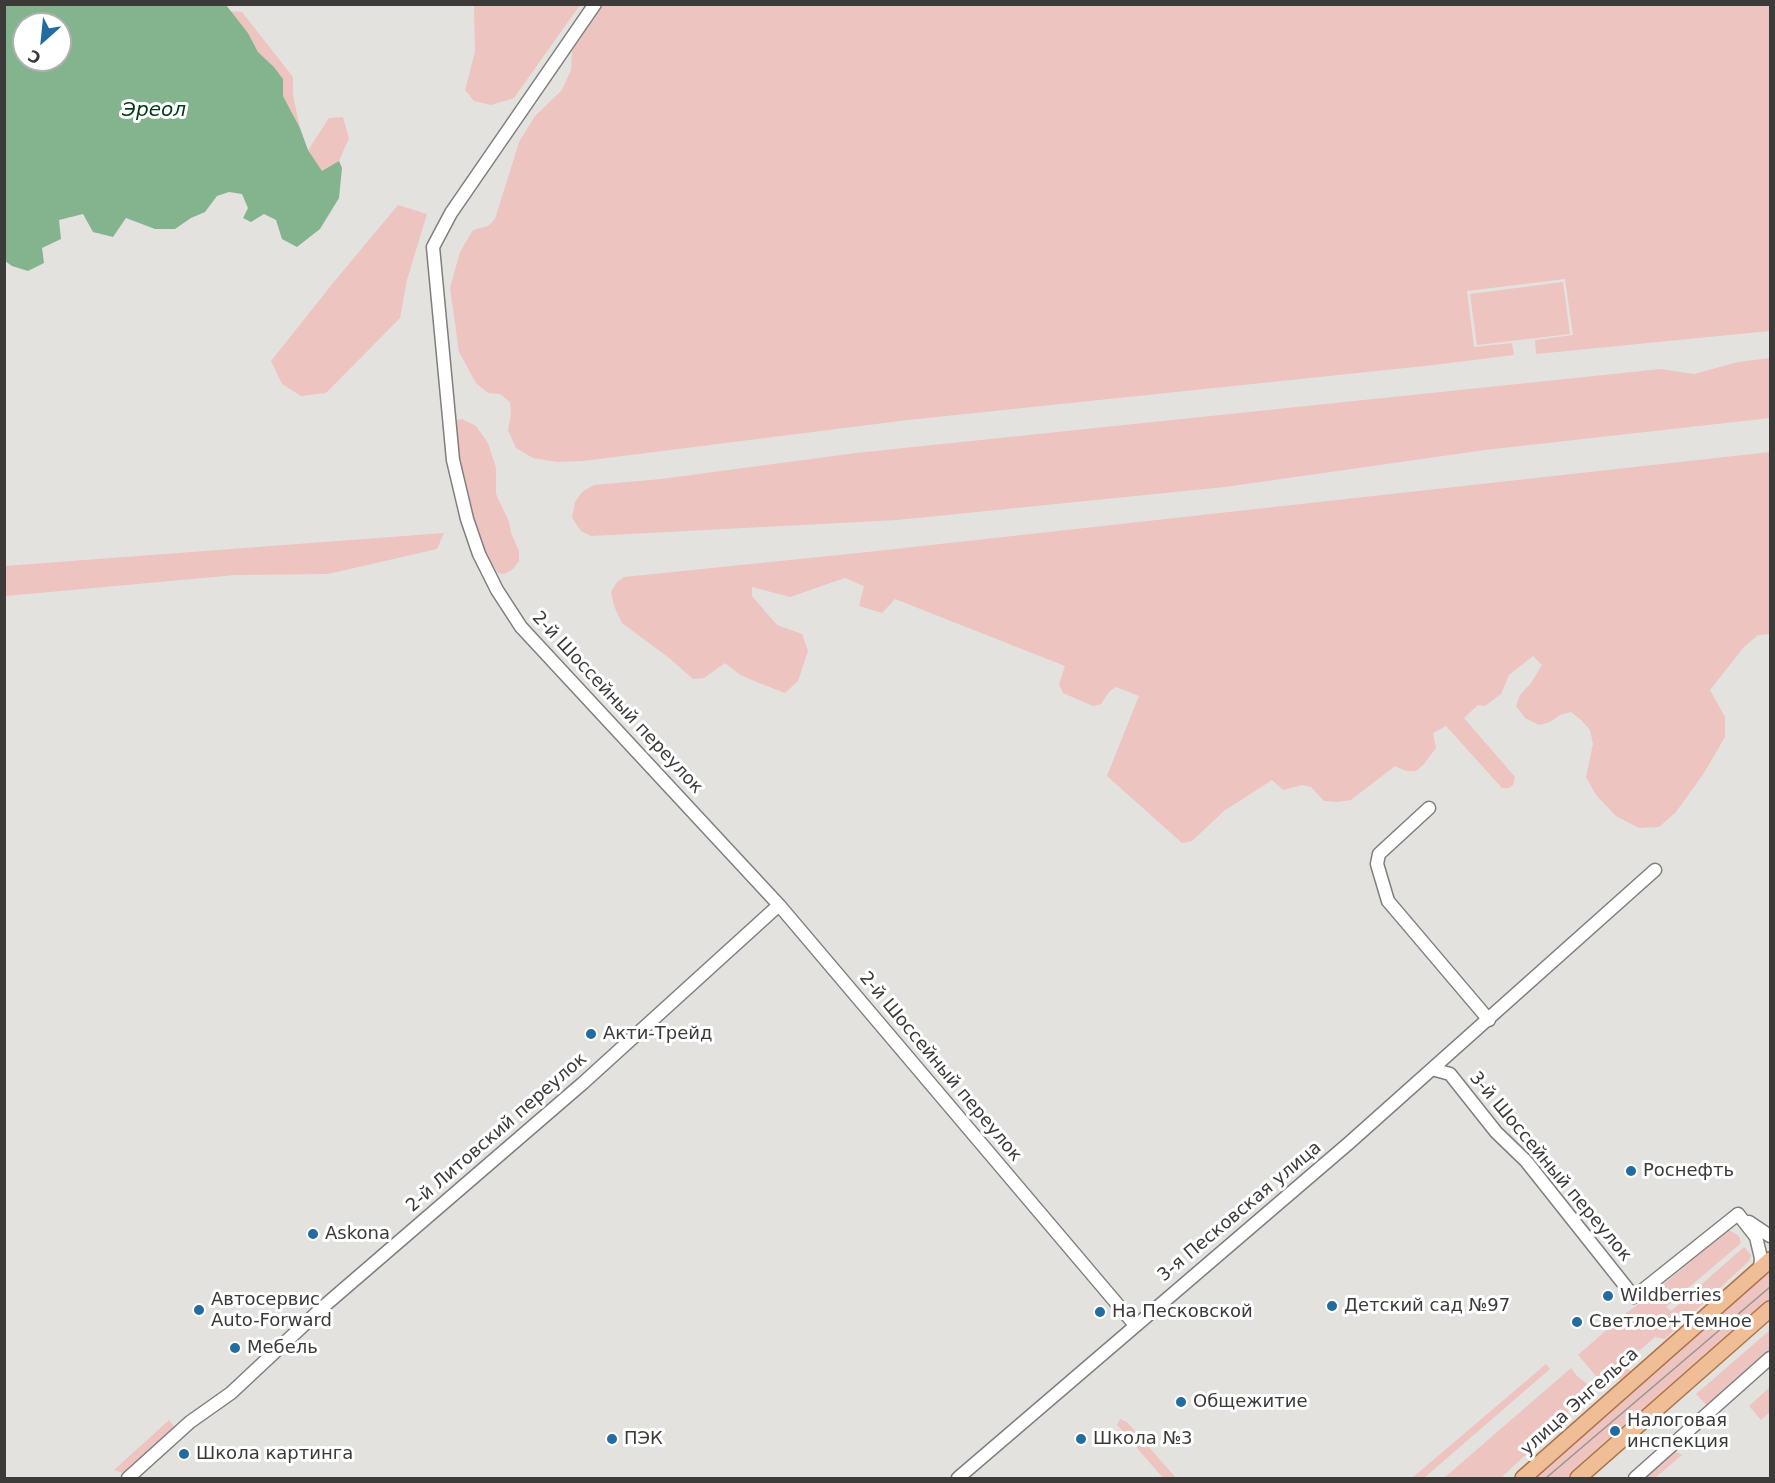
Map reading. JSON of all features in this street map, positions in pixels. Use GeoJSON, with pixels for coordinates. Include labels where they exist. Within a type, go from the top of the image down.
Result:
{"type":"FeatureCollection","features":[{"type":"Feature","properties":{"kind":"main road","name":"улица Энгельса"},"geometry":{"type":"LineString","coordinates":[[1523,1479],[1765,1264]]}},
{"type":"Feature","properties":{"kind":"main road"},"geometry":{"type":"LineString","coordinates":[[1578,1479],[1770,1309]]}},
{"type":"Feature","properties":{"kind":"street","name":"2-й Шоссейный переулок"},"geometry":{"type":"LineString","coordinates":[[595,4],[451,213],[433,247],[453,460],[478,554],[497,590],[521,627],[779,905],[1135,1325]]}},
{"type":"Feature","properties":{"kind":"street"},"geometry":{"type":"LineString","coordinates":[[1429,808],[1379,854],[1377,864],[1382,883],[1388,901],[1489,1020]]}},
{"type":"Feature","properties":{"kind":"street","name":"3-я Песковская улица"},"geometry":{"type":"LineString","coordinates":[[958,1479],[1349,1143],[1655,870]]}},
{"type":"Feature","properties":{"kind":"street","name":"2-й Литовский переулок"},"geometry":{"type":"LineString","coordinates":[[128,1479],[190,1422],[231,1393],[323,1307],[592,1075],[779,905]]}},
{"type":"Feature","properties":{"kind":"street","name":"3-й Шоссейный переулок"},"geometry":{"type":"LineString","coordinates":[[1432,1070],[1449,1074],[1496,1132],[1526,1161],[1634,1298],[1738,1214]]}},
{"type":"Feature","properties":{"kind":"street"},"geometry":{"type":"LineString","coordinates":[[1738,1214],[1770,1236]]}},
{"type":"Feature","properties":{"kind":"street"},"geometry":{"type":"LineString","coordinates":[[1738,1214],[1756,1237],[1761,1258],[1765,1264]]}},
{"type":"Feature","properties":{"kind":"street"},"geometry":{"type":"LineString","coordinates":[[1635,1479],[1770,1358]]}},
{"type":"Feature","properties":{"kind":"shaded area"},"geometry":{"type":"Polygon","coordinates":[[[474,4],[580,5],[514,98],[491,105],[474,101],[465,90],[475,52],[474,4]]]}},
{"type":"Feature","properties":{"kind":"shaded area"},"geometry":{"type":"Polygon","coordinates":[[[603,5],[1770,5],[1770,331],[1536,354],[1535,340],[1573,335],[1565,279],[1467,291],[1474,347],[1512,343],[1514,355],[908,420],[583,461],[557,462],[533,458],[516,448],[508,430],[511,414],[510,402],[500,394],[488,393],[476,383],[459,352],[450,288],[460,252],[473,230],[488,226],[495,219],[519,142],[535,116],[562,90],[571,70],[572,51],[603,5]]]}},
{"type":"Feature","properties":{"kind":"shaded area"},"geometry":{"type":"Polygon","coordinates":[[[230,11],[242,12],[293,77],[293,95],[300,128],[283,96],[283,79],[258,52],[248,33],[230,11]]]}},
{"type":"Feature","properties":{"kind":"shaded area"},"geometry":{"type":"Polygon","coordinates":[[[343,117],[349,138],[339,161],[322,172],[308,150],[329,118],[343,117]]]}},
{"type":"Feature","properties":{"kind":"shaded area"},"geometry":{"type":"Polygon","coordinates":[[[398,205],[427,214],[407,280],[400,318],[326,393],[301,396],[282,384],[271,361],[398,205]]]}},
{"type":"Feature","properties":{"kind":"shaded area"},"geometry":{"type":"Polygon","coordinates":[[[1563,282],[1570,334],[1477,345],[1470,294],[1563,282]]]}},
{"type":"Feature","properties":{"kind":"shaded area"},"geometry":{"type":"Polygon","coordinates":[[[1770,358],[1770,418],[1485,450],[1225,487],[897,520],[591,536],[581,531],[572,518],[575,502],[582,492],[594,485],[661,479],[856,453],[1661,369],[1694,374],[1738,362],[1770,358]]]}},
{"type":"Feature","properties":{"kind":"shaded area"},"geometry":{"type":"Polygon","coordinates":[[[462,419],[476,426],[488,443],[496,468],[496,494],[519,551],[519,561],[513,569],[504,574],[498,573],[486,555],[472,518],[459,459],[456,426],[457,420],[462,419]]]}},
{"type":"Feature","properties":{"kind":"shaded area"},"geometry":{"type":"Polygon","coordinates":[[[1770,452],[1770,634],[1758,635],[1744,647],[1710,690],[1725,717],[1725,737],[1704,773],[1676,812],[1659,827],[1639,828],[1616,816],[1596,795],[1586,777],[1593,744],[1590,730],[1581,720],[1571,712],[1539,725],[1525,718],[1516,706],[1520,695],[1542,665],[1533,656],[1509,675],[1501,694],[1485,706],[1478,705],[1464,718],[1515,777],[1513,785],[1509,788],[1502,788],[1446,726],[1433,733],[1436,748],[1416,771],[1406,771],[1395,766],[1351,800],[1324,801],[1311,787],[1302,785],[1283,790],[1272,780],[1224,811],[1192,841],[1182,843],[1107,776],[1139,696],[1116,687],[1109,692],[1101,704],[1093,706],[1063,693],[1059,684],[1065,666],[895,599],[882,613],[859,606],[864,586],[845,578],[790,597],[752,587],[752,596],[777,625],[802,634],[808,651],[798,681],[785,693],[739,674],[725,663],[704,678],[693,679],[622,623],[614,606],[611,592],[617,582],[624,577],[1770,452]]]}},
{"type":"Feature","properties":{"kind":"shaded area"},"geometry":{"type":"Polygon","coordinates":[[[444,533],[437,549],[328,574],[236,575],[6,596],[5,566],[444,533]]]}},
{"type":"Feature","properties":{"kind":"shaded area"},"geometry":{"type":"Polygon","coordinates":[[[1729,1230],[1739,1236],[1741,1243],[1666,1307],[1671,1311],[1744,1247],[1751,1255],[1749,1261],[1665,1339],[1655,1337],[1624,1364],[1631,1372],[1621,1381],[1615,1374],[1603,1384],[1578,1355],[1729,1230]]]}},
{"type":"Feature","properties":{"kind":"shaded area"},"geometry":{"type":"Polygon","coordinates":[[[1770,1266],[1770,1304],[1569,1478],[1535,1478],[1646,1375],[1770,1266]]]}},
{"type":"Feature","properties":{"kind":"shaded area"},"geometry":{"type":"Polygon","coordinates":[[[1770,1330],[1770,1355],[1710,1409],[1696,1394],[1770,1330]]]}},
{"type":"Feature","properties":{"kind":"shaded area"},"geometry":{"type":"Polygon","coordinates":[[[1546,1364],[1550,1369],[1424,1478],[1412,1478],[1546,1364]]]}},
{"type":"Feature","properties":{"kind":"shaded area"},"geometry":{"type":"Polygon","coordinates":[[[1571,1368],[1591,1387],[1567,1409],[1569,1414],[1501,1478],[1444,1478],[1571,1368]]]}},
{"type":"Feature","properties":{"kind":"shaded area"},"geometry":{"type":"Polygon","coordinates":[[[1770,1387],[1770,1412],[1761,1420],[1749,1406],[1770,1387]]]}},
{"type":"Feature","properties":{"kind":"shaded area"},"geometry":{"type":"Polygon","coordinates":[[[1120,1419],[1127,1422],[1176,1478],[1163,1478],[1117,1425],[1120,1419]]]}},
{"type":"Feature","properties":{"kind":"shaded area"},"geometry":{"type":"Polygon","coordinates":[[[169,1420],[176,1429],[125,1474],[114,1470],[169,1420]]]}},
{"type":"Feature","properties":{"kind":"shaded area"},"geometry":{"type":"Polygon","coordinates":[[[1670,1449],[1682,1455],[1655,1478],[1637,1478],[1670,1449]]]}},
{"type":"Feature","properties":{"kind":"water","name":"Эреол"},"geometry":{"type":"Polygon","coordinates":[[[4,5],[226,5],[248,33],[258,52],[283,79],[283,96],[300,128],[308,150],[322,171],[339,161],[342,168],[339,198],[320,229],[297,247],[282,239],[276,220],[264,214],[251,222],[243,218],[248,208],[242,194],[229,192],[217,196],[205,212],[175,229],[155,229],[126,218],[113,237],[93,232],[83,214],[59,220],[61,239],[42,248],[44,263],[28,271],[5,261],[4,5]]]}},
{"type":"Feature","properties":{"kind":"tram line"},"geometry":{"type":"LineString","coordinates":[[1546,1478],[1770,1287]]}},
{"type":"Feature","properties":{"kind":"place","name":"Акти-Трейд"},"geometry":{"type":"Point","coordinates":[591,1034]}},
{"type":"Feature","properties":{"kind":"place","name":"Роснефть"},"geometry":{"type":"Point","coordinates":[1631,1171]}},
{"type":"Feature","properties":{"kind":"place","name":"Askona"},"geometry":{"type":"Point","coordinates":[313,1234]}},
{"type":"Feature","properties":{"kind":"place","name":"Wildberries"},"geometry":{"type":"Point","coordinates":[1608,1296]}},
{"type":"Feature","properties":{"kind":"place","name":"Детский сад №97"},"geometry":{"type":"Point","coordinates":[1332,1306]}},
{"type":"Feature","properties":{"kind":"place","name":"Автосервис Auto-Forward"},"geometry":{"type":"Point","coordinates":[199,1310]}},
{"type":"Feature","properties":{"kind":"place","name":"На Песковской"},"geometry":{"type":"Point","coordinates":[1100,1312]}},
{"type":"Feature","properties":{"kind":"place","name":"Светлое+Темное"},"geometry":{"type":"Point","coordinates":[1577,1322]}},
{"type":"Feature","properties":{"kind":"place","name":"Мебель"},"geometry":{"type":"Point","coordinates":[235,1348]}},
{"type":"Feature","properties":{"kind":"place","name":"Общежитие"},"geometry":{"type":"Point","coordinates":[1181,1402]}},
{"type":"Feature","properties":{"kind":"place","name":"Налоговая инспекция"},"geometry":{"type":"Point","coordinates":[1615,1431]}},
{"type":"Feature","properties":{"kind":"place","name":"ПЭК"},"geometry":{"type":"Point","coordinates":[612,1439]}},
{"type":"Feature","properties":{"kind":"place","name":"Школа №3"},"geometry":{"type":"Point","coordinates":[1081,1439]}},
{"type":"Feature","properties":{"kind":"place","name":"Школа картинга"},"geometry":{"type":"Point","coordinates":[184,1454]}}]}
